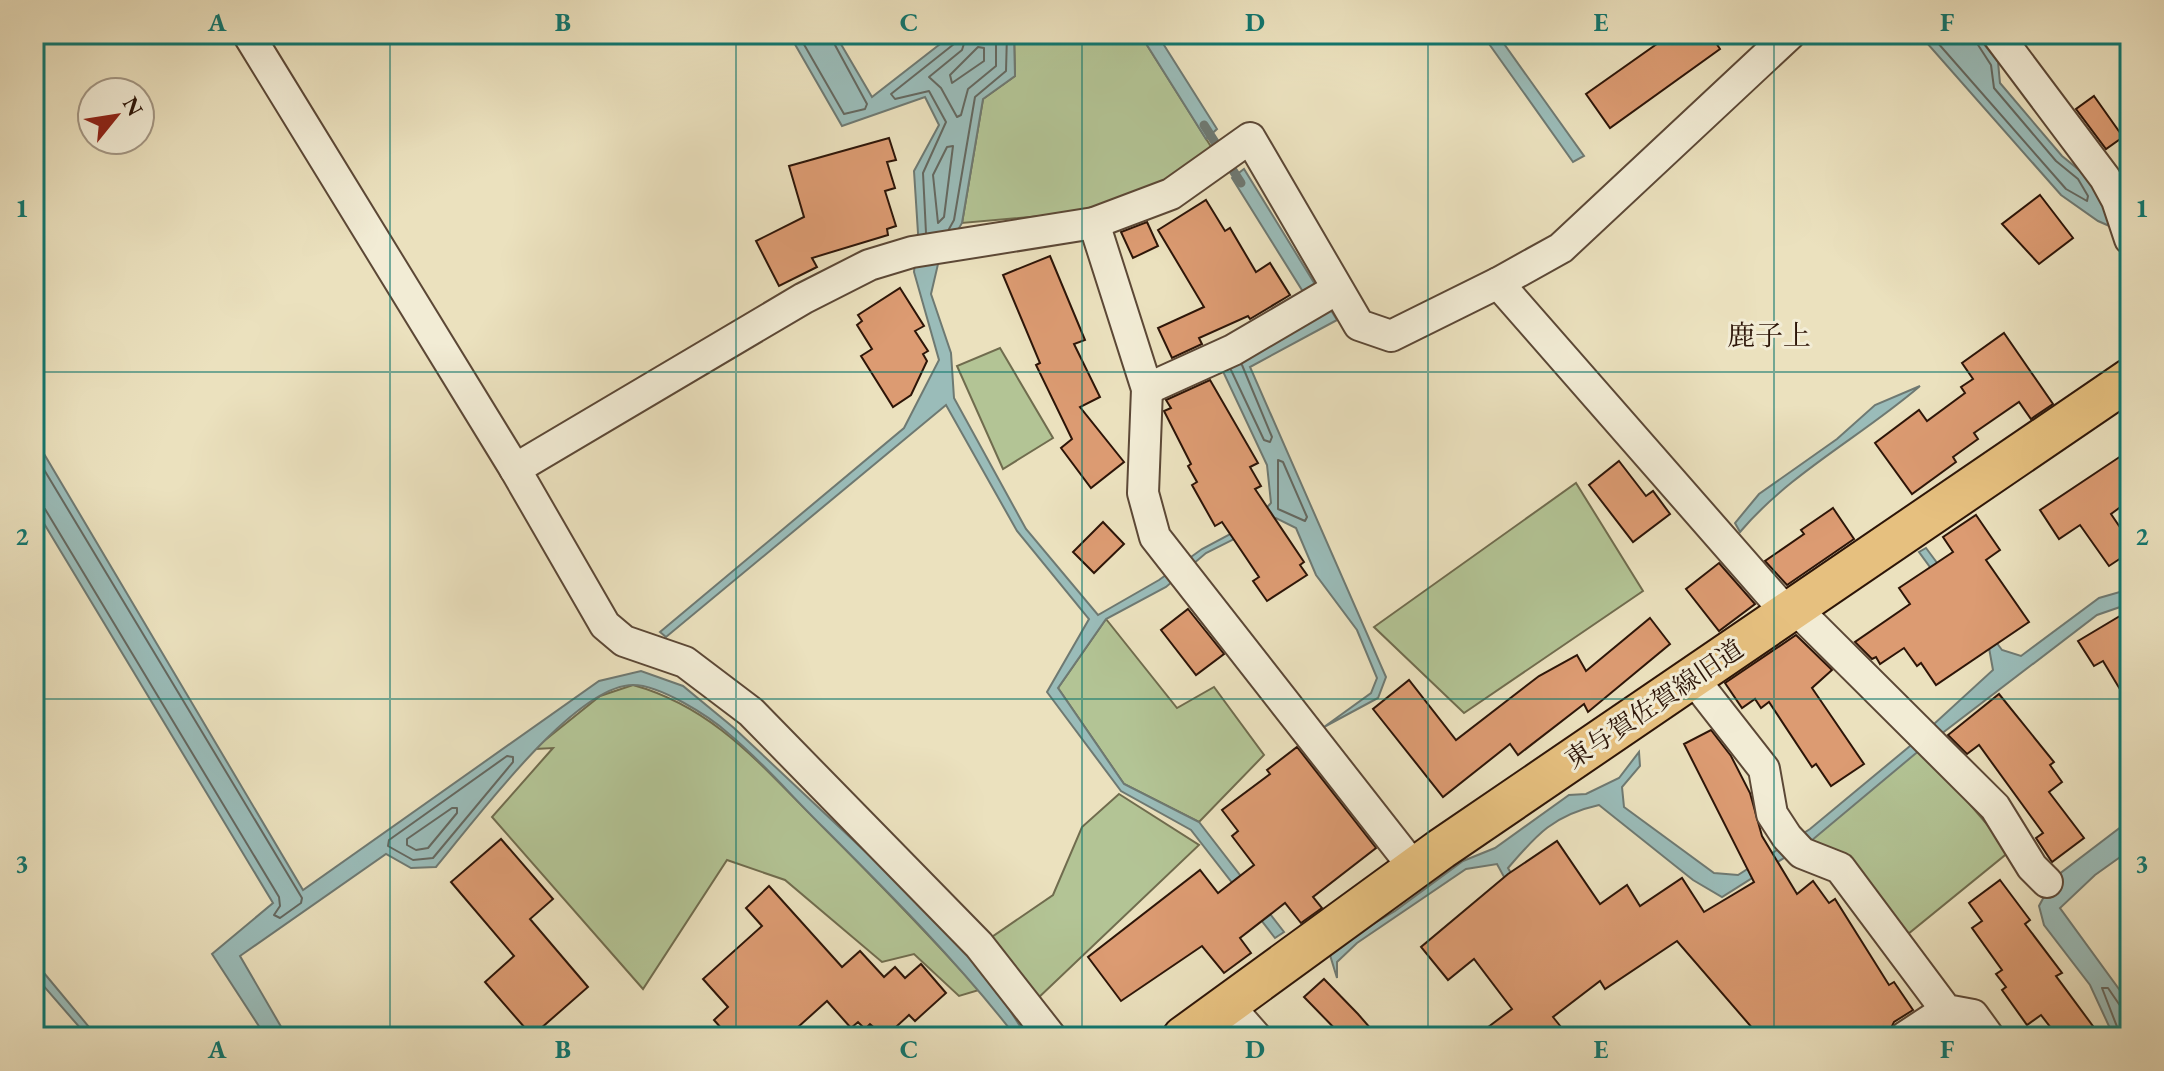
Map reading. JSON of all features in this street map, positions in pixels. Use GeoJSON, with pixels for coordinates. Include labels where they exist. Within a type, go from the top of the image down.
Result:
{"type":"FeatureCollection","features":[{"type":"Feature","properties":{"kind":"main road","name":"東与賀佐賀線旧道"},"geometry":{"type":"LineString","coordinates":[[1183,1037],[1415,869],[2130,379]]}},
{"type":"Feature","properties":{"kind":"street"},"geometry":{"type":"LineString","coordinates":[[248,34],[515,469],[605,625],[624,641],[685,662],[751,712],[979,945],[1051,1037]]}},
{"type":"Feature","properties":{"kind":"street"},"geometry":{"type":"LineString","coordinates":[[515,469],[804,298],[869,265],[912,252],[1094,223],[1171,194],[1250,138],[1324,297],[1359,325],[1391,336],[1561,248],[1790,34]]}},
{"type":"Feature","properties":{"kind":"street"},"geometry":{"type":"LineString","coordinates":[[1997,34],[2105,178],[2117,200],[2130,239]]}},
{"type":"Feature","properties":{"kind":"street"},"geometry":{"type":"LineString","coordinates":[[1094,223],[1147,389],[1143,493],[1155,537],[1415,869]]}},
{"type":"Feature","properties":{"kind":"street"},"geometry":{"type":"LineString","coordinates":[[1498,283],[1791,610],[1995,807],[2032,867],[2047,882]]}},
{"type":"Feature","properties":{"kind":"street"},"geometry":{"type":"LineString","coordinates":[[1147,389],[1233,350],[1324,297]]}},
{"type":"Feature","properties":{"kind":"street"},"geometry":{"type":"LineString","coordinates":[[1692,677],[1764,769],[1772,814],[1794,845],[1840,868],[1946,1010],[1973,1015],[1989,1037]]}},
{"type":"Feature","properties":{"kind":"street"},"geometry":{"type":"LineString","coordinates":[[1228,1005],[1256,1037]]}},
{"type":"Feature","properties":{"kind":"street"},"geometry":{"type":"LineString","coordinates":[[1905,1037],[1946,1010]]}},
{"type":"Feature","properties":{"kind":"green space"},"geometry":{"type":"Polygon","coordinates":[[[1014,34],[1140,34],[1215,153],[1168,187],[1097,211],[962,223],[983,99],[1015,76],[1014,34]]]}},
{"type":"Feature","properties":{"kind":"green space"},"geometry":{"type":"Polygon","coordinates":[[[1000,348],[1053,438],[1003,469],[957,366],[1000,348]]]}},
{"type":"Feature","properties":{"kind":"green space"},"geometry":{"type":"Polygon","coordinates":[[[1576,483],[1643,591],[1464,713],[1374,627],[1576,483]]]}},
{"type":"Feature","properties":{"kind":"green space"},"geometry":{"type":"Polygon","coordinates":[[[1106,619],[1177,708],[1214,687],[1264,755],[1199,822],[1124,784],[1058,688],[1106,619]]]}},
{"type":"Feature","properties":{"kind":"green space"},"geometry":{"type":"Polygon","coordinates":[[[633,685],[689,708],[736,742],[862,866],[979,990],[959,996],[914,954],[882,962],[785,880],[727,860],[643,989],[492,817],[553,748],[534,749],[600,696],[633,685]]]}},
{"type":"Feature","properties":{"kind":"green space"},"geometry":{"type":"Polygon","coordinates":[[[1918,744],[2010,851],[1908,934],[1846,860],[1808,838],[1918,744]]]}},
{"type":"Feature","properties":{"kind":"green space"},"geometry":{"type":"Polygon","coordinates":[[[1119,794],[1199,845],[1035,1001],[986,941],[1053,895],[1082,827],[1119,794]]]}},
{"type":"Feature","properties":{"kind":"water"},"geometry":{"type":"Polygon","coordinates":[[[789,34],[835,34],[872,97],[953,34],[1014,34],[1015,76],[983,99],[962,223],[938,264],[931,294],[951,353],[954,398],[1026,529],[1098,615],[1159,580],[1202,549],[1253,522],[1271,503],[1267,465],[1219,363],[1315,311],[1232,178],[1244,169],[1337,320],[1250,367],[1386,677],[1378,698],[1324,727],[1371,693],[1377,678],[1357,630],[1316,575],[1296,528],[1276,518],[1206,553],[1166,587],[1106,619],[1058,688],[1124,784],[1199,822],[1284,932],[1275,938],[1191,830],[1121,791],[1047,692],[1089,619],[1017,531],[946,405],[666,637],[660,632],[904,428],[939,360],[914,272],[918,233],[914,171],[939,125],[925,97],[842,126],[789,34]]]}},
{"type":"Feature","properties":{"kind":"water"},"geometry":{"type":"Polygon","coordinates":[[[1140,34],[1157,34],[1217,129],[1206,139],[1140,34]]]}},
{"type":"Feature","properties":{"kind":"water"},"geometry":{"type":"Polygon","coordinates":[[[1482,34],[1497,34],[1584,156],[1573,162],[1482,34]]]}},
{"type":"Feature","properties":{"kind":"water"},"geometry":{"type":"Polygon","coordinates":[[[1919,34],[1976,34],[1998,62],[2000,83],[2062,156],[2084,174],[2130,235],[2098,221],[2061,195],[1919,34]]]}},
{"type":"Feature","properties":{"kind":"water"},"geometry":{"type":"Polygon","coordinates":[[[1920,386],[1781,491],[1740,532],[1735,523],[1759,494],[1837,439],[1875,405],[1920,386]]]}},
{"type":"Feature","properties":{"kind":"water"},"geometry":{"type":"Polygon","coordinates":[[[34,437],[303,890],[599,681],[641,671],[683,686],[734,728],[904,888],[991,981],[1027,1037],[1016,1037],[923,930],[742,745],[684,703],[657,690],[633,685],[609,691],[554,731],[499,790],[436,867],[411,868],[386,854],[240,956],[287,1037],[266,1037],[212,954],[273,903],[34,507],[34,437]]]}},
{"type":"Feature","properties":{"kind":"water"},"geometry":{"type":"Polygon","coordinates":[[[1926,548],[2002,650],[2021,656],[2099,598],[2130,589],[2130,609],[2126,605],[2097,615],[1915,754],[1811,841],[1722,897],[1693,880],[1599,805],[1558,820],[1528,845],[1508,868],[1534,911],[1521,908],[1497,864],[1466,869],[1357,943],[1337,962],[1337,978],[1330,955],[1343,942],[1395,911],[1463,861],[1495,848],[1569,795],[1586,794],[1619,778],[1639,752],[1640,766],[1622,787],[1624,807],[1714,873],[1738,875],[1810,829],[1910,746],[1993,670],[1989,648],[1919,552],[1926,548]]]}},
{"type":"Feature","properties":{"kind":"water"},"geometry":{"type":"Polygon","coordinates":[[[2130,820],[2130,850],[2095,875],[2060,908],[2124,996],[2130,1011],[2130,1037],[2114,1037],[2090,985],[2044,925],[2039,906],[2054,878],[2130,820]]]}},
{"type":"Feature","properties":{"kind":"water"},"geometry":{"type":"Polygon","coordinates":[[[34,961],[97,1037],[88,1037],[34,975],[34,961]]]}},
{"type":"Feature","properties":{"kind":"building"},"geometry":{"type":"Polygon","coordinates":[[[1671,34],[1710,34],[1720,49],[1610,128],[1586,94],[1671,34]]]}},
{"type":"Feature","properties":{"kind":"building"},"geometry":{"type":"Polygon","coordinates":[[[2094,96],[2123,137],[2106,149],[2076,109],[2094,96]]]}},
{"type":"Feature","properties":{"kind":"building"},"geometry":{"type":"Polygon","coordinates":[[[889,138],[896,160],[887,162],[895,188],[885,191],[896,226],[887,229],[888,235],[812,258],[817,267],[779,286],[756,241],[804,217],[789,166],[889,138]]]}},
{"type":"Feature","properties":{"kind":"building"},"geometry":{"type":"Polygon","coordinates":[[[2040,195],[2073,238],[2039,264],[2002,224],[2040,195]]]}},
{"type":"Feature","properties":{"kind":"building"},"geometry":{"type":"Polygon","coordinates":[[[1206,200],[1225,231],[1230,228],[1256,272],[1270,263],[1290,295],[1250,319],[1248,316],[1199,338],[1202,344],[1172,358],[1158,328],[1204,307],[1158,230],[1206,200]]]}},
{"type":"Feature","properties":{"kind":"building"},"geometry":{"type":"Polygon","coordinates":[[[1147,222],[1158,246],[1133,258],[1121,232],[1147,222]]]}},
{"type":"Feature","properties":{"kind":"building"},"geometry":{"type":"Polygon","coordinates":[[[1050,256],[1085,340],[1074,344],[1100,397],[1080,407],[1124,462],[1091,488],[1061,448],[1072,439],[1036,365],[1040,363],[1003,275],[1050,256]]]}},
{"type":"Feature","properties":{"kind":"building"},"geometry":{"type":"Polygon","coordinates":[[[900,288],[924,326],[915,331],[928,351],[923,354],[927,361],[911,395],[893,407],[861,356],[872,349],[857,325],[862,321],[858,315],[900,288]]]}},
{"type":"Feature","properties":{"kind":"building"},"geometry":{"type":"Polygon","coordinates":[[[2004,333],[2053,404],[2031,419],[2019,402],[1974,433],[1978,439],[1953,457],[1956,462],[1912,494],[1875,443],[1919,410],[1927,421],[1965,393],[1961,387],[1973,379],[1962,363],[2004,333]]]}},
{"type":"Feature","properties":{"kind":"building"},"geometry":{"type":"Polygon","coordinates":[[[1210,380],[1258,463],[1250,467],[1261,486],[1255,489],[1304,562],[1300,565],[1307,575],[1267,601],[1253,581],[1259,577],[1222,522],[1215,526],[1192,485],[1197,482],[1188,466],[1191,464],[1164,411],[1171,408],[1166,400],[1210,380]]]}},
{"type":"Feature","properties":{"kind":"building"},"geometry":{"type":"Polygon","coordinates":[[[2130,450],[2130,500],[2111,514],[2130,542],[2130,552],[2109,566],[2080,525],[2059,539],[2040,510],[2130,450]]]}},
{"type":"Feature","properties":{"kind":"building"},"geometry":{"type":"Polygon","coordinates":[[[1619,461],[1646,496],[1653,491],[1670,514],[1633,542],[1589,485],[1619,461]]]}},
{"type":"Feature","properties":{"kind":"building"},"geometry":{"type":"Polygon","coordinates":[[[1833,508],[1854,539],[1787,585],[1765,561],[1804,534],[1801,530],[1833,508]]]}},
{"type":"Feature","properties":{"kind":"building"},"geometry":{"type":"Polygon","coordinates":[[[1976,515],[2000,550],[1986,560],[2029,622],[1936,685],[1921,663],[1917,666],[1904,648],[1880,664],[1876,657],[1872,659],[1855,642],[1910,604],[1899,588],[1953,552],[1943,537],[1976,515]]]}},
{"type":"Feature","properties":{"kind":"building"},"geometry":{"type":"Polygon","coordinates":[[[1103,522],[1124,544],[1094,573],[1073,552],[1103,522]]]}},
{"type":"Feature","properties":{"kind":"building"},"geometry":{"type":"Polygon","coordinates":[[[1719,563],[1755,604],[1719,631],[1686,589],[1719,563]]]}},
{"type":"Feature","properties":{"kind":"building"},"geometry":{"type":"Polygon","coordinates":[[[1188,609],[1224,654],[1196,675],[1161,630],[1188,609]]]}},
{"type":"Feature","properties":{"kind":"building"},"geometry":{"type":"Polygon","coordinates":[[[2130,610],[2130,706],[2103,661],[2094,666],[2078,641],[2130,610]]]}},
{"type":"Feature","properties":{"kind":"building"},"geometry":{"type":"Polygon","coordinates":[[[1650,618],[1670,644],[1588,712],[1584,704],[1518,755],[1510,744],[1443,797],[1373,709],[1409,680],[1456,740],[1539,676],[1577,655],[1586,671],[1650,618]]]}},
{"type":"Feature","properties":{"kind":"building"},"geometry":{"type":"Polygon","coordinates":[[[1796,635],[1832,670],[1812,688],[1864,764],[1831,786],[1816,764],[1812,767],[1769,702],[1761,708],[1755,699],[1742,708],[1725,683],[1796,635]]]}},
{"type":"Feature","properties":{"kind":"building"},"geometry":{"type":"Polygon","coordinates":[[[1999,694],[2054,762],[2050,765],[2062,782],[2049,792],[2084,838],[2052,862],[2036,838],[2043,833],[1979,745],[1967,754],[1948,735],[1999,694]]]}},
{"type":"Feature","properties":{"kind":"building"},"geometry":{"type":"Polygon","coordinates":[[[1711,730],[1731,756],[1750,793],[1762,836],[1797,894],[1813,881],[1829,903],[1835,899],[1889,985],[1894,982],[1913,1010],[1894,1022],[1887,1037],[1760,1037],[1677,941],[1605,989],[1600,981],[1553,1017],[1569,1037],[1475,1037],[1512,1009],[1474,959],[1448,980],[1421,947],[1508,874],[1557,841],[1600,904],[1627,885],[1640,906],[1682,878],[1704,912],[1754,882],[1684,744],[1711,730]]]}},
{"type":"Feature","properties":{"kind":"building"},"geometry":{"type":"Polygon","coordinates":[[[1297,747],[1376,848],[1313,897],[1322,908],[1301,923],[1285,903],[1240,938],[1251,953],[1224,973],[1202,946],[1121,1001],[1088,957],[1200,870],[1218,893],[1254,865],[1232,836],[1238,831],[1222,810],[1270,774],[1267,770],[1297,747]]]}},
{"type":"Feature","properties":{"kind":"building"},"geometry":{"type":"Polygon","coordinates":[[[501,839],[553,899],[530,919],[588,987],[532,1036],[485,982],[514,956],[451,882],[501,839]]]}},
{"type":"Feature","properties":{"kind":"building"},"geometry":{"type":"Polygon","coordinates":[[[2000,880],[2030,920],[2025,924],[2062,973],[2056,976],[2101,1037],[2058,1037],[2041,1015],[2027,1025],[2002,990],[2006,987],[1996,974],[2002,970],[1972,928],[1982,921],[1969,903],[2000,880]]]}},
{"type":"Feature","properties":{"kind":"building"},"geometry":{"type":"Polygon","coordinates":[[[769,886],[842,967],[860,951],[884,977],[895,967],[905,978],[921,964],[946,993],[915,1021],[909,1015],[885,1037],[870,1024],[865,1029],[858,1022],[851,1028],[827,1001],[787,1037],[729,1037],[714,1020],[728,1007],[703,979],[762,926],[746,908],[769,886]]]}},
{"type":"Feature","properties":{"kind":"building"},"geometry":{"type":"Polygon","coordinates":[[[1324,979],[1378,1037],[1343,1037],[1304,997],[1324,979]]]}},
{"type":"Feature","properties":{"kind":"waterway"},"geometry":{"type":"LineString","coordinates":[[1204,125],[1241,183]]}},
{"type":"Feature","properties":{"kind":"district","name":"鹿子上"},"geometry":{"type":"Point","coordinates":[1769,335]}}]}
